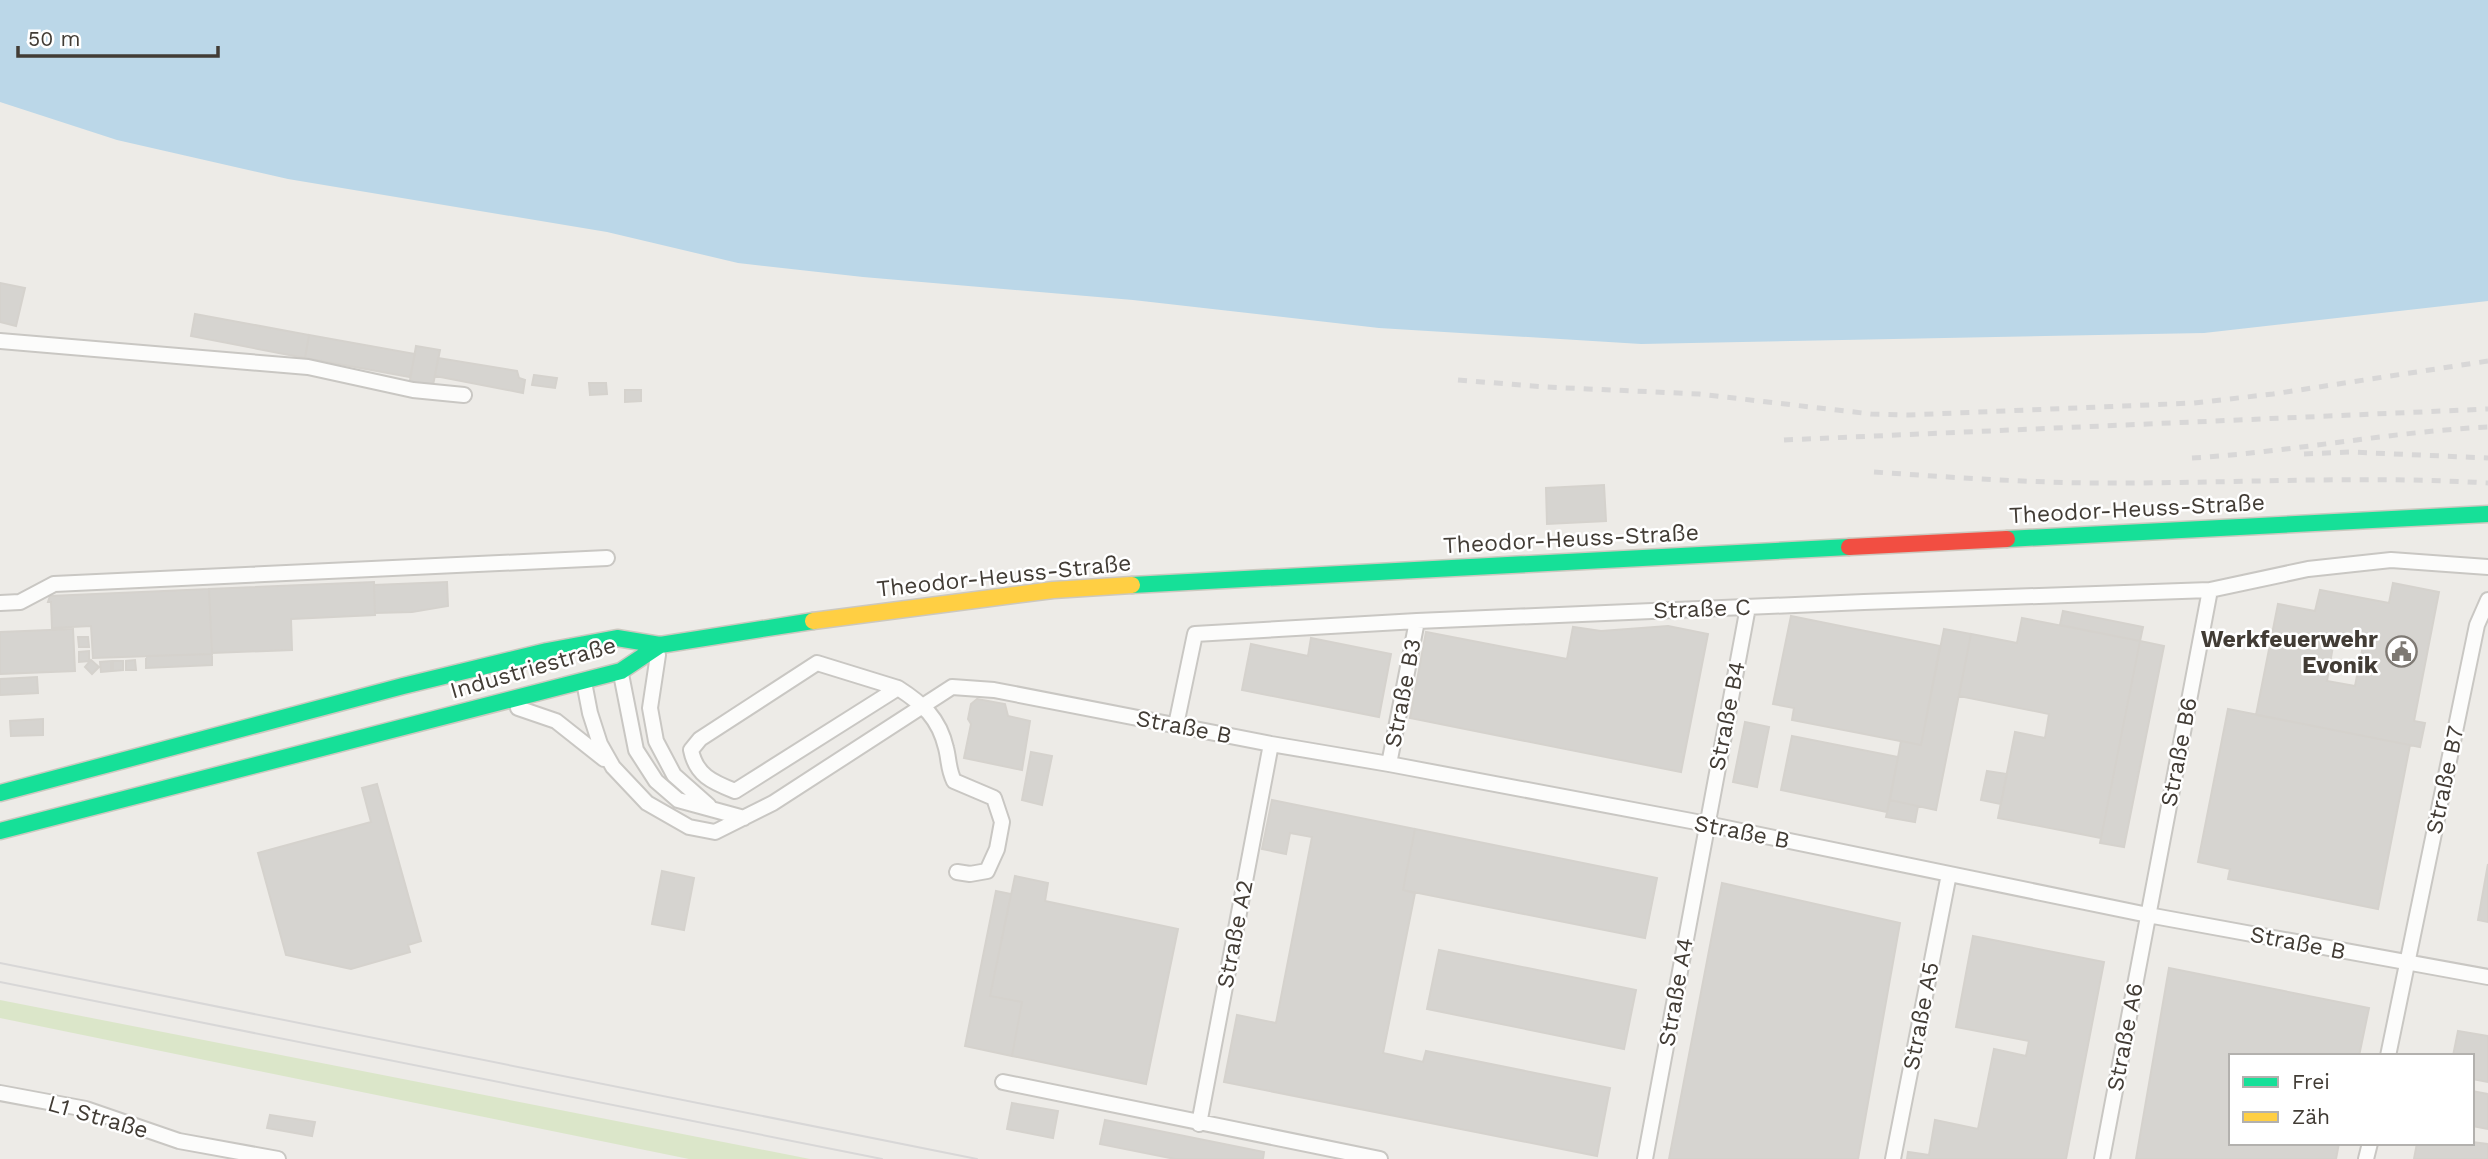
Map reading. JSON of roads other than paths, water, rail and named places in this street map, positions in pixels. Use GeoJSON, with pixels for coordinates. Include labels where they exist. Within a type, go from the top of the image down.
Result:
{"type":"FeatureCollection","features":[{"type":"Feature","properties":{"kind":"main road","name":"Theodor-Heuss-Straße"},"geometry":{"type":"LineString","coordinates":[[660,645],[864,613],[1053,590],[2488,514]]}},
{"type":"Feature","properties":{"kind":"main road","name":"Industriestraße"},"geometry":{"type":"LineString","coordinates":[[0,831],[500,702],[580,663],[617,639],[660,645]]}},
{"type":"Feature","properties":{"kind":"main road","name":"Industriestraße"},"geometry":{"type":"LineString","coordinates":[[0,793],[402,686],[580,663],[621,671],[660,645]]}},
{"type":"Feature","properties":{"kind":"lane"},"geometry":{"type":"LineString","coordinates":[[0,341],[308,367],[413,390],[464,395]]}},
{"type":"Feature","properties":{"kind":"lane"},"geometry":{"type":"LineString","coordinates":[[0,603],[20,602],[54,584],[607,558]]}},
{"type":"Feature","properties":{"kind":"lane","name":"Straße C"},"geometry":{"type":"LineString","coordinates":[[1176,725],[1195,634],[1417,621],[2210,590],[2308,569],[2391,560],[2488,567]]}},
{"type":"Feature","properties":{"kind":"lane","name":"Straße B6"},"geometry":{"type":"LineString","coordinates":[[2148,915],[2210,590]]}},
{"type":"Feature","properties":{"kind":"lane","name":"Straße B7"},"geometry":{"type":"LineString","coordinates":[[2388,1054],[2488,600]]}},
{"type":"Feature","properties":{"kind":"lane","name":"Straße B4"},"geometry":{"type":"LineString","coordinates":[[1707,824],[1748,607]]}},
{"type":"Feature","properties":{"kind":"lane","name":"Straße B3"},"geometry":{"type":"LineString","coordinates":[[1389,764],[1417,621]]}},
{"type":"Feature","properties":{"kind":"lane"},"geometry":{"type":"LineString","coordinates":[[617,639],[636,750],[656,781],[678,800],[744,818]]}},
{"type":"Feature","properties":{"kind":"lane"},"geometry":{"type":"LineString","coordinates":[[660,645],[653,675],[650,708],[656,741],[674,775],[710,807]]}},
{"type":"Feature","properties":{"kind":"lane"},"geometry":{"type":"LineString","coordinates":[[580,663],[590,713],[600,744],[613,767]]}},
{"type":"Feature","properties":{"kind":"lane"},"geometry":{"type":"LineString","coordinates":[[898,688],[735,790],[709,782],[694,765],[691,750],[700,738],[817,663],[898,688],[925,705],[938,723],[947,749],[948,769],[954,781],[994,798],[1002,822],[997,849],[987,871],[970,874],[957,872]]}},
{"type":"Feature","properties":{"kind":"lane","name":"Straße B"},"geometry":{"type":"LineString","coordinates":[[613,767],[647,803],[689,827],[715,832],[773,803],[952,687],[994,690],[1707,824],[2148,915],[2488,977]]}},
{"type":"Feature","properties":{"kind":"lane"},"geometry":{"type":"LineString","coordinates":[[500,702],[556,721],[613,767]]}},
{"type":"Feature","properties":{"kind":"lane","name":"Straße A2"},"geometry":{"type":"LineString","coordinates":[[1199,1124],[1271,744]]}},
{"type":"Feature","properties":{"kind":"lane","name":"Straße A4"},"geometry":{"type":"LineString","coordinates":[[1645,1159],[1707,824]]}},
{"type":"Feature","properties":{"kind":"lane","name":"Straße A5"},"geometry":{"type":"LineString","coordinates":[[1893,1159],[1950,874]]}},
{"type":"Feature","properties":{"kind":"lane","name":"Straße A6"},"geometry":{"type":"LineString","coordinates":[[2102,1159],[2148,915]]}},
{"type":"Feature","properties":{"kind":"lane"},"geometry":{"type":"LineString","coordinates":[[1003,1082],[1380,1159]]}},
{"type":"Feature","properties":{"kind":"lane","name":"L1 Straße"},"geometry":{"type":"LineString","coordinates":[[0,1093],[86,1109],[178,1141],[254,1157],[278,1159]]}},
{"type":"Feature","properties":{"kind":"water"},"geometry":{"type":"Polygon","coordinates":[[[0,0],[2488,0],[2488,301],[2204,333],[1641,344],[1379,328],[1133,300],[863,277],[738,263],[607,232],[288,179],[117,140],[0,102],[0,0]]]}},
{"type":"Feature","properties":{"kind":"tram line"},"geometry":{"type":"LineString","coordinates":[[0,963],[977,1159]]}},
{"type":"Feature","properties":{"kind":"tram line"},"geometry":{"type":"LineString","coordinates":[[0,982],[882,1159]]}},
{"type":"Feature","properties":{"kind":"railway"},"geometry":{"type":"LineString","coordinates":[[1458,380],[1699,394],[1871,414],[1908,415],[2194,403],[2273,394],[2488,361]]}},
{"type":"Feature","properties":{"kind":"railway"},"geometry":{"type":"LineString","coordinates":[[1784,440],[2488,409]]}},
{"type":"Feature","properties":{"kind":"railway"},"geometry":{"type":"LineString","coordinates":[[2192,458],[2488,427]]}},
{"type":"Feature","properties":{"kind":"railway"},"geometry":{"type":"LineString","coordinates":[[2304,454],[2350,452],[2488,458]]}},
{"type":"Feature","properties":{"kind":"railway"},"geometry":{"type":"LineString","coordinates":[[1874,472],[2091,483],[2339,480],[2488,483]]}},
{"type":"Feature","properties":{"kind":"place","name":"Werkfeuerwehr Evonik"},"geometry":{"type":"Point","coordinates":[2401,652]}}]}
